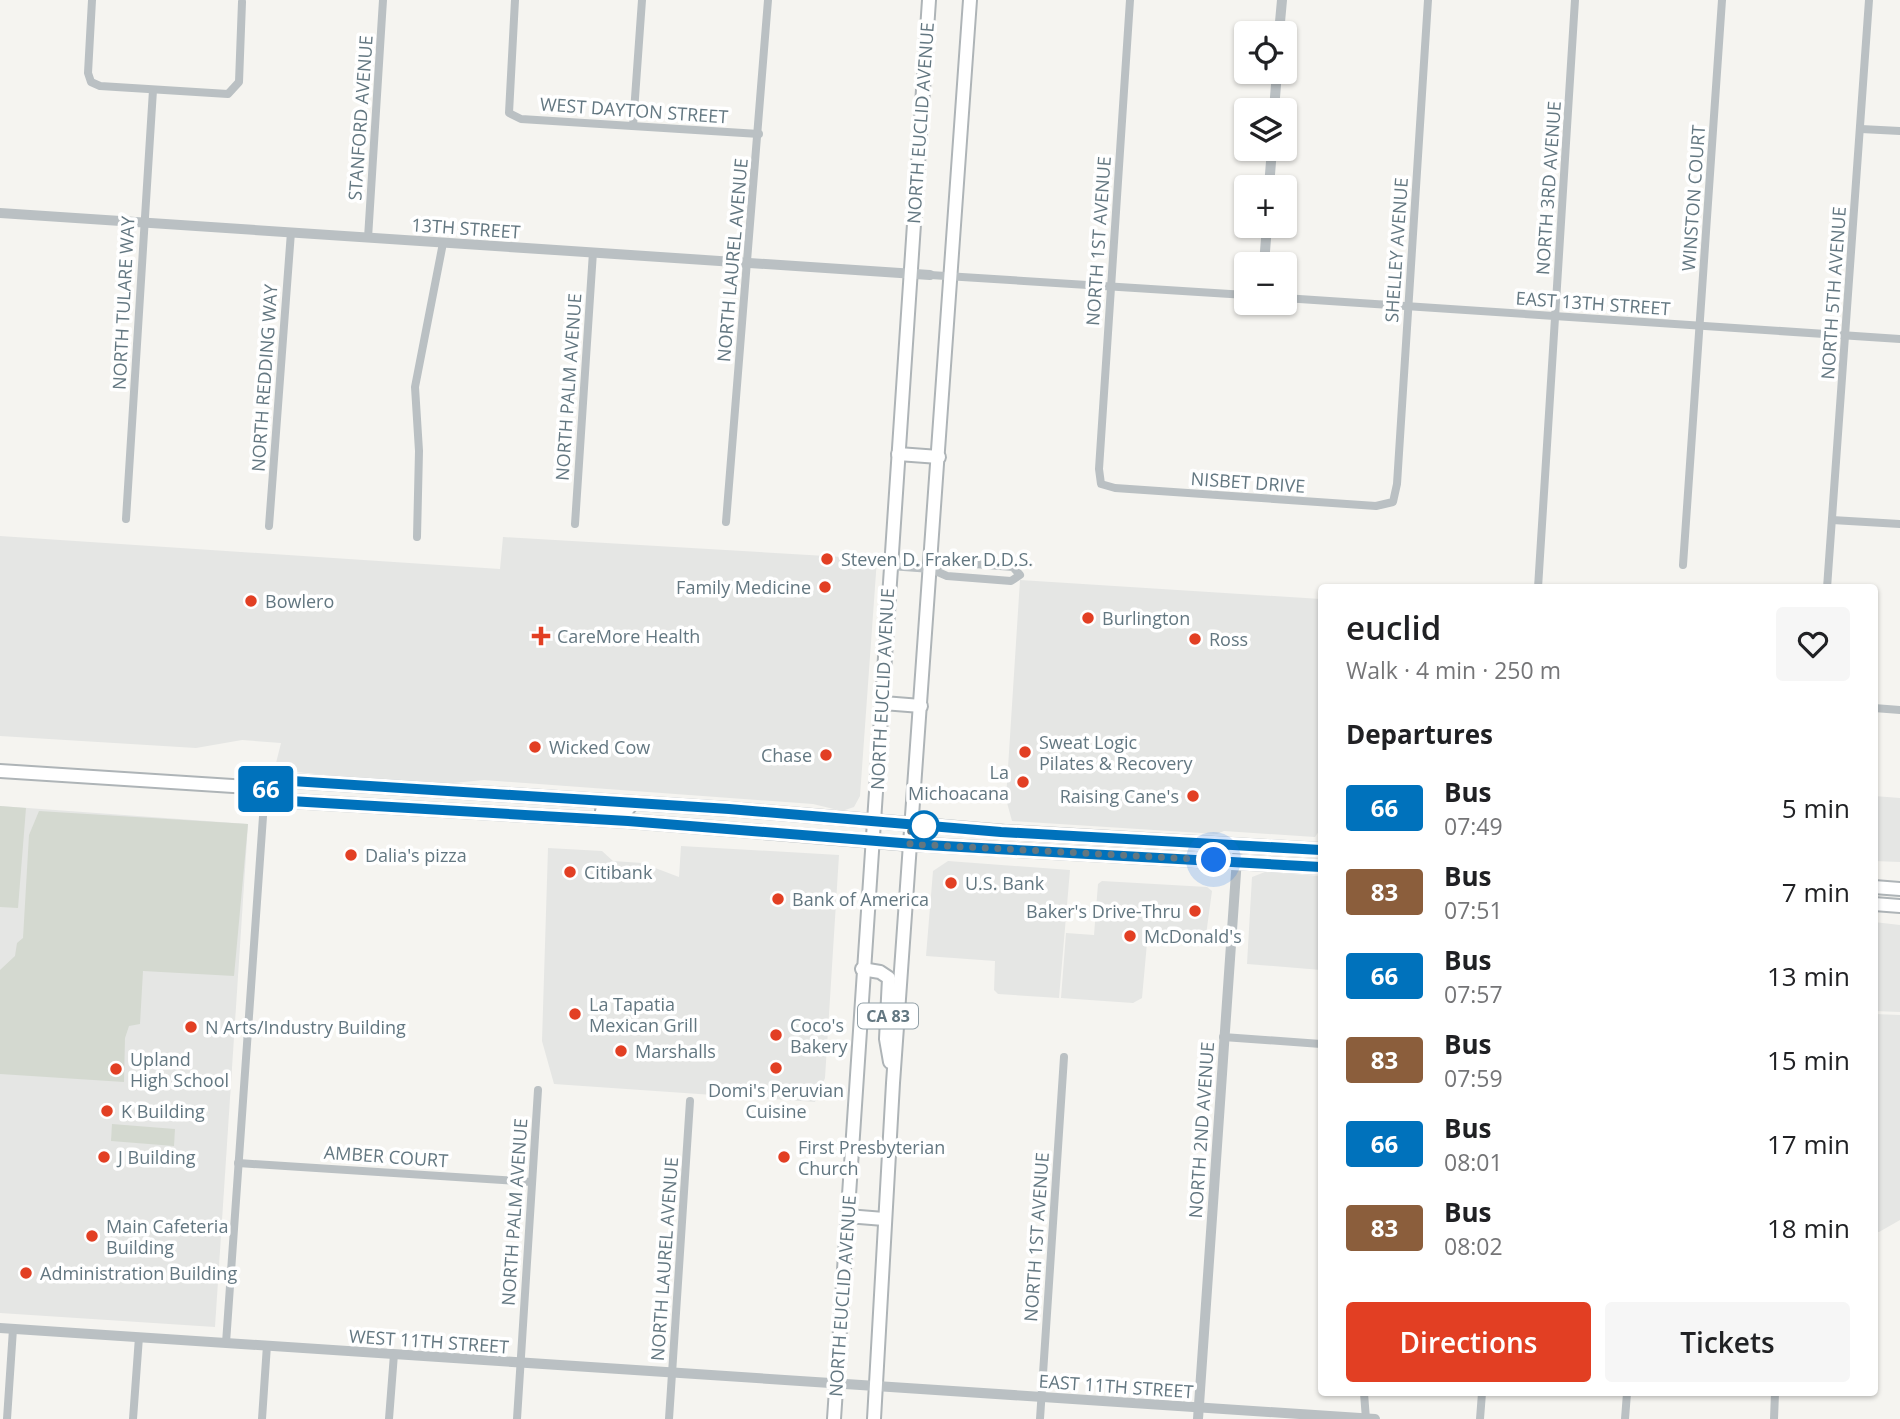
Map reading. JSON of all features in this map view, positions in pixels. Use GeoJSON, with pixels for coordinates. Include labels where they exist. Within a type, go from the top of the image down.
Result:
{"type":"FeatureCollection","features":[{"type":"Feature","properties":{"kind":"main road","name":"NORTH EUCLID AVENUE"},"geometry":{"type":"LineString","coordinates":[[834,1419],[862,969],[883,703],[929,0]]}},
{"type":"Feature","properties":{"kind":"main road","name":"NORTH EUCLID AVENUE"},"geometry":{"type":"LineString","coordinates":[[874,1419],[893,1083],[932,569],[970,0]]}},
{"type":"Feature","properties":{"kind":"main road"},"geometry":{"type":"LineString","coordinates":[[898,454],[939,457]]}},
{"type":"Feature","properties":{"kind":"main road"},"geometry":{"type":"LineString","coordinates":[[883,703],[920,706]]}},
{"type":"Feature","properties":{"kind":"main road"},"geometry":{"type":"LineString","coordinates":[[0,771],[265,788],[292,781],[874,820],[911,825],[1318,850]]}},
{"type":"Feature","properties":{"kind":"main road"},"geometry":{"type":"LineString","coordinates":[[265,788],[290,801],[537,815],[910,844],[1318,866]]}},
{"type":"Feature","properties":{"kind":"main road"},"geometry":{"type":"LineString","coordinates":[[537,815],[547,809],[560,808],[625,812],[633,803]]}},
{"type":"Feature","properties":{"kind":"main road"},"geometry":{"type":"LineString","coordinates":[[1878,887],[1900,889]]}},
{"type":"Feature","properties":{"kind":"main road"},"geometry":{"type":"LineString","coordinates":[[1878,904],[1900,906]]}},
{"type":"Feature","properties":{"kind":"main road","name":"CA 83"},"geometry":{"type":"LineString","coordinates":[[862,969],[880,972],[889,978],[886,1039],[893,1083]]}},
{"type":"Feature","properties":{"kind":"main road"},"geometry":{"type":"LineString","coordinates":[[847,1216],[884,1219]]}},
{"type":"Feature","properties":{"kind":"street"},"geometry":{"type":"LineString","coordinates":[[92,0],[88,73],[91,82],[100,86],[228,94],[239,82],[242,2]]}},
{"type":"Feature","properties":{"kind":"street","name":"STANFORD AVENUE"},"geometry":{"type":"LineString","coordinates":[[368,237],[383,0]]}},
{"type":"Feature","properties":{"kind":"street","name":"WEST DAYTON STREET"},"geometry":{"type":"LineString","coordinates":[[515,0],[509,114],[520,120],[759,134]]}},
{"type":"Feature","properties":{"kind":"street"},"geometry":{"type":"LineString","coordinates":[[633,125],[642,0]]}},
{"type":"Feature","properties":{"kind":"street","name":"NORTH LAUREL AVENUE"},"geometry":{"type":"LineString","coordinates":[[726,522],[768,0]]}},
{"type":"Feature","properties":{"kind":"street","name":"NORTH 1ST AVENUE"},"geometry":{"type":"LineString","coordinates":[[1101,484],[1099,469],[1130,0]]}},
{"type":"Feature","properties":{"kind":"street"},"geometry":{"type":"LineString","coordinates":[[1280,21],[1282,0]]}},
{"type":"Feature","properties":{"kind":"street","name":"SHELLEY AVENUE"},"geometry":{"type":"LineString","coordinates":[[1393,502],[1428,0]]}},
{"type":"Feature","properties":{"kind":"street","name":"NORTH 3RD AVENUE"},"geometry":{"type":"LineString","coordinates":[[1538,584],[1575,0]]}},
{"type":"Feature","properties":{"kind":"street","name":"WINSTON COURT"},"geometry":{"type":"LineString","coordinates":[[1683,565],[1722,0]]}},
{"type":"Feature","properties":{"kind":"street","name":"NORTH 5TH AVENUE"},"geometry":{"type":"LineString","coordinates":[[1827,584],[1869,0]]}},
{"type":"Feature","properties":{"kind":"street","name":"NORTH TULARE WAY"},"geometry":{"type":"LineString","coordinates":[[126,519],[153,90]]}},
{"type":"Feature","properties":{"kind":"street"},"geometry":{"type":"LineString","coordinates":[[1861,128],[1900,131]]}},
{"type":"Feature","properties":{"kind":"street","name":"13TH STREET"},"geometry":{"type":"LineString","coordinates":[[0,213],[930,275]]}},
{"type":"Feature","properties":{"kind":"street","name":"NORTH REDDING WAY"},"geometry":{"type":"LineString","coordinates":[[269,526],[291,232]]}},
{"type":"Feature","properties":{"kind":"street"},"geometry":{"type":"LineString","coordinates":[[417,537],[419,451],[415,387],[443,243]]}},
{"type":"Feature","properties":{"kind":"street","name":"NORTH PALM AVENUE"},"geometry":{"type":"LineString","coordinates":[[575,524],[593,252]]}},
{"type":"Feature","properties":{"kind":"street"},"geometry":{"type":"LineString","coordinates":[[930,275],[1234,294]]}},
{"type":"Feature","properties":{"kind":"street","name":"EAST 13TH STREET"},"geometry":{"type":"LineString","coordinates":[[1297,299],[1900,339]]}},
{"type":"Feature","properties":{"kind":"street","name":"NISBET DRIVE"},"geometry":{"type":"LineString","coordinates":[[1101,484],[1115,488],[1377,506],[1393,502]]}},
{"type":"Feature","properties":{"kind":"street"},"geometry":{"type":"LineString","coordinates":[[1832,520],[1900,524]]}},
{"type":"Feature","properties":{"kind":"street"},"geometry":{"type":"LineString","coordinates":[[890,566],[932,569],[947,576],[1011,581],[1020,576],[1013,567],[948,562],[932,569]]}},
{"type":"Feature","properties":{"kind":"street"},"geometry":{"type":"LineString","coordinates":[[1878,708],[1900,710]]}},
{"type":"Feature","properties":{"kind":"street"},"geometry":{"type":"LineString","coordinates":[[226,1343],[265,788]]}},
{"type":"Feature","properties":{"kind":"street","name":"NORTH 2ND AVENUE"},"geometry":{"type":"LineString","coordinates":[[1198,1419],[1238,844]]}},
{"type":"Feature","properties":{"kind":"street"},"geometry":{"type":"LineString","coordinates":[[1223,1037],[1318,1044]]}},
{"type":"Feature","properties":{"kind":"street","name":"NORTH 1ST AVENUE"},"geometry":{"type":"LineString","coordinates":[[1040,1419],[1064,1057]]}},
{"type":"Feature","properties":{"kind":"street","name":"NORTH PALM AVENUE"},"geometry":{"type":"LineString","coordinates":[[517,1419],[538,1090]]}},
{"type":"Feature","properties":{"kind":"street","name":"NORTH LAUREL AVENUE"},"geometry":{"type":"LineString","coordinates":[[669,1419],[690,1101]]}},
{"type":"Feature","properties":{"kind":"street","name":"AMBER COURT"},"geometry":{"type":"LineString","coordinates":[[238,1163],[532,1182]]}},
{"type":"Feature","properties":{"kind":"street","name":"WEST 11TH STREET"},"geometry":{"type":"LineString","coordinates":[[0,1328],[856,1385]]}},
{"type":"Feature","properties":{"kind":"street"},"geometry":{"type":"LineString","coordinates":[[6,1419],[13,1329]]}},
{"type":"Feature","properties":{"kind":"street"},"geometry":{"type":"LineString","coordinates":[[133,1419],[139,1337]]}},
{"type":"Feature","properties":{"kind":"street"},"geometry":{"type":"LineString","coordinates":[[262,1419],[267,1345]]}},
{"type":"Feature","properties":{"kind":"street"},"geometry":{"type":"LineString","coordinates":[[389,1419],[394,1354]]}},
{"type":"Feature","properties":{"kind":"street","name":"EAST 11TH STREET"},"geometry":{"type":"LineString","coordinates":[[856,1385],[1375,1419]]}},
{"type":"Feature","properties":{"kind":"street"},"geometry":{"type":"LineString","coordinates":[[1364,1396],[1366,1419]]}},
{"type":"Feature","properties":{"kind":"street"},"geometry":{"type":"LineString","coordinates":[[1480,1419],[1482,1396]]}},
{"type":"Feature","properties":{"kind":"street"},"geometry":{"type":"LineString","coordinates":[[1625,1419],[1627,1396]]}},
{"type":"Feature","properties":{"kind":"street"},"geometry":{"type":"LineString","coordinates":[[1774,1419],[1775,1396]]}},
{"type":"Feature","properties":{"kind":"shaded area"},"geometry":{"type":"Polygon","coordinates":[[[0,536],[500,569],[503,537],[877,559],[860,796],[854,807],[842,811],[813,804],[484,780],[443,784],[365,779],[286,771],[276,763],[281,743],[242,740],[196,748],[0,736],[0,536]]]}},
{"type":"Feature","properties":{"kind":"shaded area"},"geometry":{"type":"Polygon","coordinates":[[[1020,580],[1318,599],[1318,832],[1315,837],[1224,831],[1217,834],[1012,821],[1006,799],[1020,580]]]}},
{"type":"Feature","properties":{"kind":"shaded area"},"geometry":{"type":"Polygon","coordinates":[[[1878,796],[1900,798],[1900,862],[1878,861],[1878,796]]]}},
{"type":"Feature","properties":{"kind":"shaded area","name":"Upland High School"},"geometry":{"type":"Polygon","coordinates":[[[0,806],[248,824],[215,1327],[0,1313],[0,806]]]}},
{"type":"Feature","properties":{"kind":"shaded area"},"geometry":{"type":"Polygon","coordinates":[[[0,806],[26,808],[18,908],[0,907],[0,806]]]}},
{"type":"Feature","properties":{"kind":"shaded area"},"geometry":{"type":"Polygon","coordinates":[[[39,811],[248,824],[234,976],[143,971],[140,1024],[129,1026],[125,1038],[124,1082],[0,1074],[0,970],[15,956],[17,943],[23,938],[29,835],[39,811]]]}},
{"type":"Feature","properties":{"kind":"shaded area"},"geometry":{"type":"Polygon","coordinates":[[[681,846],[839,855],[825,1078],[815,1102],[554,1084],[542,1041],[548,848],[602,851],[613,861],[642,863],[679,877],[681,846]]]}},
{"type":"Feature","properties":{"kind":"shaded area"},"geometry":{"type":"Polygon","coordinates":[[[948,861],[1070,870],[1059,998],[998,994],[994,990],[995,961],[926,956],[933,871],[948,861]]]}},
{"type":"Feature","properties":{"kind":"shaded area"},"geometry":{"type":"Polygon","coordinates":[[[1265,872],[1318,876],[1318,970],[1247,964],[1252,877],[1265,872]]]}},
{"type":"Feature","properties":{"kind":"shaded area"},"geometry":{"type":"Polygon","coordinates":[[[1102,881],[1207,887],[1212,891],[1206,935],[1194,937],[1148,932],[1142,998],[1133,1003],[1061,998],[1066,933],[1094,935],[1098,884],[1102,881]]]}},
{"type":"Feature","properties":{"kind":"shaded area"},"geometry":{"type":"Polygon","coordinates":[[[1878,922],[1900,925],[1900,1012],[1878,1011],[1878,922]]]}},
{"type":"Feature","properties":{"kind":"shaded area"},"geometry":{"type":"Polygon","coordinates":[[[1878,1014],[1900,1015],[1900,1220],[1879,1232],[1878,1014]]]}},
{"type":"Feature","properties":{"kind":"shaded area"},"geometry":{"type":"Polygon","coordinates":[[[112,1124],[175,1129],[174,1146],[111,1141],[112,1124]]]}},
{"type":"Feature","properties":{"kind":"bus line","name":"66"},"geometry":{"type":"LineString","coordinates":[[1318,850],[1001,832],[729,809],[292,781],[265,788],[290,801],[628,821],[910,844],[1318,867]]}},
{"type":"Feature","properties":{"kind":"place","name":"Steven D. Fraker D.D.S."},"geometry":{"type":"Point","coordinates":[827,559]}},
{"type":"Feature","properties":{"kind":"place","name":"Family Medicine"},"geometry":{"type":"Point","coordinates":[825,587]}},
{"type":"Feature","properties":{"kind":"place","name":"Bowlero"},"geometry":{"type":"Point","coordinates":[251,601]}},
{"type":"Feature","properties":{"kind":"place","name":"Burlington"},"geometry":{"type":"Point","coordinates":[1088,618]}},
{"type":"Feature","properties":{"kind":"place","name":"CareMore Health"},"geometry":{"type":"Point","coordinates":[541,636]}},
{"type":"Feature","properties":{"kind":"place","name":"Ross"},"geometry":{"type":"Point","coordinates":[1195,639]}},
{"type":"Feature","properties":{"kind":"place","name":"Wicked Cow"},"geometry":{"type":"Point","coordinates":[535,747]}},
{"type":"Feature","properties":{"kind":"place","name":"Sweat Logic Pilates & Recovery"},"geometry":{"type":"Point","coordinates":[1025,752]}},
{"type":"Feature","properties":{"kind":"place","name":"Chase"},"geometry":{"type":"Point","coordinates":[826,755]}},
{"type":"Feature","properties":{"kind":"place","name":"La Michoacana"},"geometry":{"type":"Point","coordinates":[1023,782]}},
{"type":"Feature","properties":{"kind":"place","name":"Raising Cane's"},"geometry":{"type":"Point","coordinates":[1193,796]}},
{"type":"Feature","properties":{"kind":"place","name":"Dalia's pizza"},"geometry":{"type":"Point","coordinates":[351,855]}},
{"type":"Feature","properties":{"kind":"place","name":"Citibank"},"geometry":{"type":"Point","coordinates":[570,872]}},
{"type":"Feature","properties":{"kind":"place","name":"U.S. Bank"},"geometry":{"type":"Point","coordinates":[951,883]}},
{"type":"Feature","properties":{"kind":"place","name":"Bank of America"},"geometry":{"type":"Point","coordinates":[778,899]}},
{"type":"Feature","properties":{"kind":"place","name":"Baker's Drive-Thru"},"geometry":{"type":"Point","coordinates":[1195,911]}},
{"type":"Feature","properties":{"kind":"place","name":"McDonald's"},"geometry":{"type":"Point","coordinates":[1130,936]}},
{"type":"Feature","properties":{"kind":"place","name":"La Tapatia Mexican Grill"},"geometry":{"type":"Point","coordinates":[575,1014]}},
{"type":"Feature","properties":{"kind":"place","name":"N Arts/Industry Building"},"geometry":{"type":"Point","coordinates":[191,1027]}},
{"type":"Feature","properties":{"kind":"place","name":"Coco's Bakery"},"geometry":{"type":"Point","coordinates":[776,1035]}},
{"type":"Feature","properties":{"kind":"place","name":"Marshalls"},"geometry":{"type":"Point","coordinates":[621,1051]}},
{"type":"Feature","properties":{"kind":"place","name":"Domi's Peruvian Cuisine"},"geometry":{"type":"Point","coordinates":[776,1068]}},
{"type":"Feature","properties":{"kind":"place","name":"Upland High School"},"geometry":{"type":"Point","coordinates":[116,1069]}},
{"type":"Feature","properties":{"kind":"place","name":"K Building"},"geometry":{"type":"Point","coordinates":[107,1111]}},
{"type":"Feature","properties":{"kind":"place","name":"J Building"},"geometry":{"type":"Point","coordinates":[104,1157]}},
{"type":"Feature","properties":{"kind":"place","name":"First Presbyterian Church"},"geometry":{"type":"Point","coordinates":[784,1157]}},
{"type":"Feature","properties":{"kind":"place","name":"Main Cafeteria Building"},"geometry":{"type":"Point","coordinates":[92,1236]}},
{"type":"Feature","properties":{"kind":"place","name":"Administration Building"},"geometry":{"type":"Point","coordinates":[26,1273]}},
{"type":"Feature","properties":{"kind":"route"},"geometry":{"type":"LineString","coordinates":[[924,826],[927,826],[911,825],[910,844],[1214,860]]}}]}
